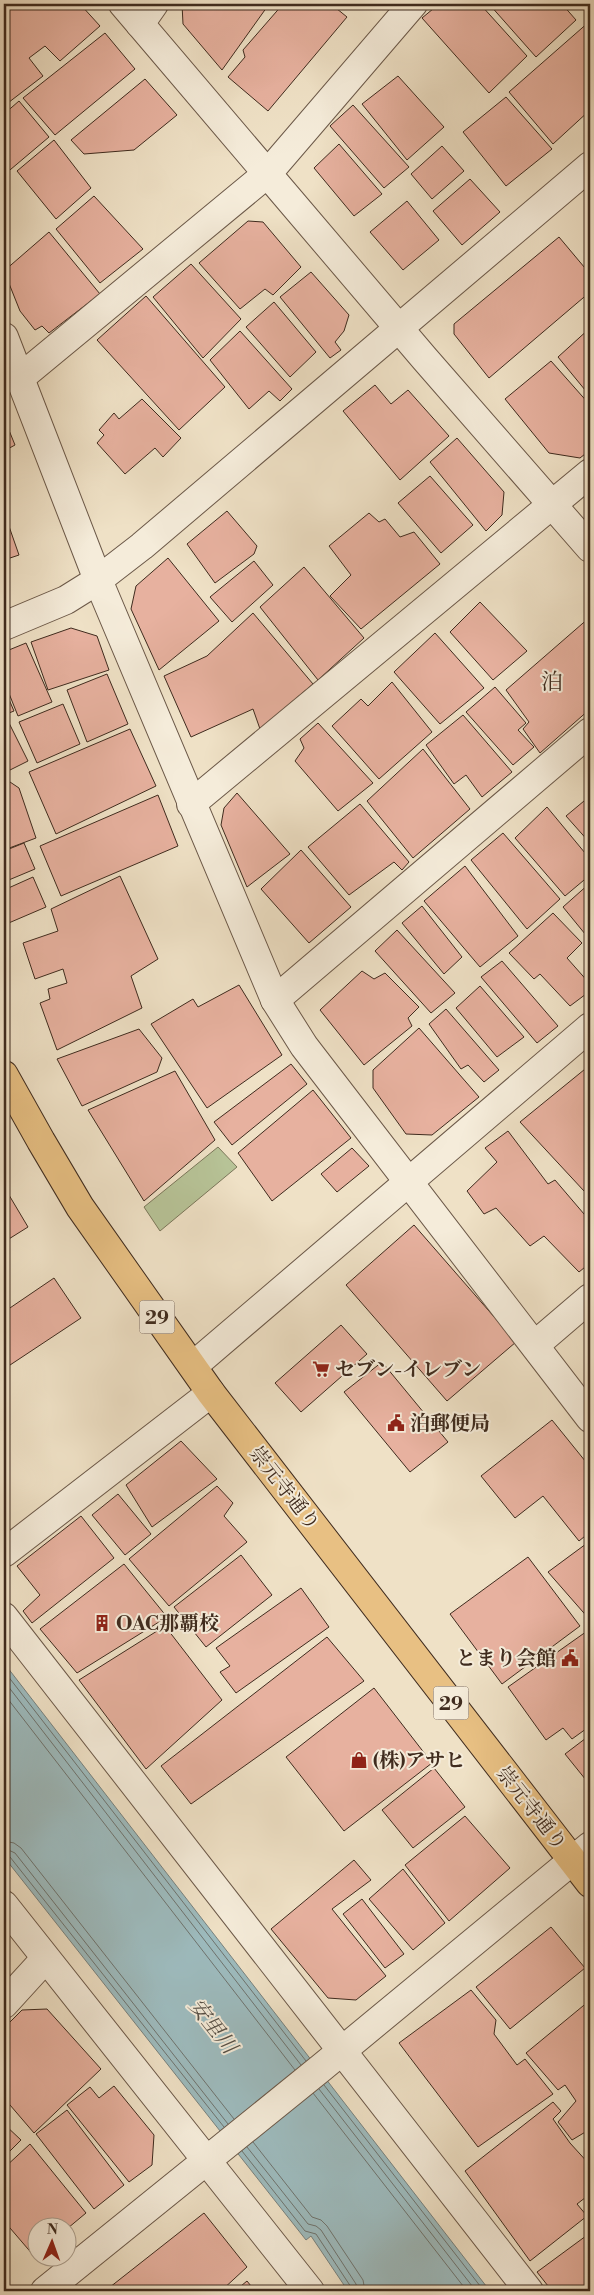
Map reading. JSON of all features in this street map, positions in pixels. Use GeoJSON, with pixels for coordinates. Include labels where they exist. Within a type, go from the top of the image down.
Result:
{"type":"FeatureCollection","features":[{"type":"Feature","properties":{"kind":"main road","name":"崇元寺通り"},"geometry":{"type":"LineString","coordinates":[[4,1075],[40,1141],[80,1207],[211,1392],[582,1853],[590,1883]]}},
{"type":"Feature","properties":{"kind":"street"},"geometry":{"type":"LineString","coordinates":[[20,378],[268,173],[413,4]]}},
{"type":"Feature","properties":{"kind":"street"},"geometry":{"type":"LineString","coordinates":[[139,10],[268,173],[590,548]]}},
{"type":"Feature","properties":{"kind":"street"},"geometry":{"type":"LineString","coordinates":[[4,626],[66,600],[98,580],[142,546],[590,166]]}},
{"type":"Feature","properties":{"kind":"street"},"geometry":{"type":"LineString","coordinates":[[4,337],[98,580],[275,1000],[304,1046],[590,1418]]}},
{"type":"Feature","properties":{"kind":"street"},"geometry":{"type":"LineString","coordinates":[[192,804],[590,473]]}},
{"type":"Feature","properties":{"kind":"street"},"geometry":{"type":"LineString","coordinates":[[275,1000],[590,732]]}},
{"type":"Feature","properties":{"kind":"street"},"geometry":{"type":"LineString","coordinates":[[193,1366],[590,1027]]}},
{"type":"Feature","properties":{"kind":"street"},"geometry":{"type":"LineString","coordinates":[[535,1345],[590,1298]]}},
{"type":"Feature","properties":{"kind":"street"},"geometry":{"type":"LineString","coordinates":[[4,1553],[211,1392]]}},
{"type":"Feature","properties":{"kind":"street"},"geometry":{"type":"LineString","coordinates":[[4,1617],[529,2291]]}},
{"type":"Feature","properties":{"kind":"street"},"geometry":{"type":"LineString","coordinates":[[45,2291],[342,2051],[582,1853]]}},
{"type":"Feature","properties":{"kind":"street"},"geometry":{"type":"LineString","coordinates":[[4,1905],[46,1959],[216,2152],[310,2291]]}},
{"type":"Feature","properties":{"kind":"street"},"geometry":{"type":"LineString","coordinates":[[4,2004],[46,1959]]}},
{"type":"Feature","properties":{"kind":"green space"},"geometry":{"type":"Polygon","coordinates":[[[218,1147],[237,1167],[160,1231],[144,1207],[218,1147]]]}},
{"type":"Feature","properties":{"kind":"water","name":"安里川"},"geometry":{"type":"Polygon","coordinates":[[[4,1663],[490,2291],[348,2291],[311,2236],[306,2240],[4,1857],[4,1663]]]}},
{"type":"Feature","properties":{"kind":"building"},"geometry":{"type":"Polygon","coordinates":[[[4,4],[80,4],[100,26],[60,61],[45,46],[29,58],[43,76],[4,106],[4,4]]]}},
{"type":"Feature","properties":{"kind":"building"},"geometry":{"type":"Polygon","coordinates":[[[182,4],[262,4],[267,7],[222,70],[183,24],[182,4]]]}},
{"type":"Feature","properties":{"kind":"building"},"geometry":{"type":"Polygon","coordinates":[[[283,4],[331,4],[347,17],[268,111],[228,77],[245,57],[243,50],[283,4]]]}},
{"type":"Feature","properties":{"kind":"building"},"geometry":{"type":"Polygon","coordinates":[[[439,4],[480,4],[527,56],[489,93],[422,18],[439,4]]]}},
{"type":"Feature","properties":{"kind":"building"},"geometry":{"type":"Polygon","coordinates":[[[489,4],[562,4],[576,20],[536,57],[489,4]]]}},
{"type":"Feature","properties":{"kind":"building"},"geometry":{"type":"Polygon","coordinates":[[[590,21],[590,110],[553,144],[509,92],[590,21]]]}},
{"type":"Feature","properties":{"kind":"building"},"geometry":{"type":"Polygon","coordinates":[[[105,33],[135,69],[55,135],[23,98],[105,33]]]}},
{"type":"Feature","properties":{"kind":"building"},"geometry":{"type":"Polygon","coordinates":[[[398,76],[444,127],[407,160],[362,104],[398,76]]]}},
{"type":"Feature","properties":{"kind":"building"},"geometry":{"type":"Polygon","coordinates":[[[145,79],[177,115],[134,150],[84,154],[71,140],[145,79]]]}},
{"type":"Feature","properties":{"kind":"building"},"geometry":{"type":"Polygon","coordinates":[[[506,97],[552,149],[506,186],[463,132],[506,97]]]}},
{"type":"Feature","properties":{"kind":"building"},"geometry":{"type":"Polygon","coordinates":[[[19,101],[49,137],[4,175],[4,114],[19,101]]]}},
{"type":"Feature","properties":{"kind":"building"},"geometry":{"type":"Polygon","coordinates":[[[353,105],[409,167],[384,188],[330,126],[353,105]]]}},
{"type":"Feature","properties":{"kind":"building"},"geometry":{"type":"Polygon","coordinates":[[[54,140],[91,188],[56,219],[17,171],[54,140]]]}},
{"type":"Feature","properties":{"kind":"building"},"geometry":{"type":"Polygon","coordinates":[[[339,144],[382,194],[354,216],[314,168],[339,144]]]}},
{"type":"Feature","properties":{"kind":"building"},"geometry":{"type":"Polygon","coordinates":[[[442,146],[464,171],[432,199],[411,174],[442,146]]]}},
{"type":"Feature","properties":{"kind":"building"},"geometry":{"type":"Polygon","coordinates":[[[470,179],[500,212],[462,245],[433,211],[470,179]]]}},
{"type":"Feature","properties":{"kind":"building"},"geometry":{"type":"Polygon","coordinates":[[[94,196],[143,249],[100,283],[56,229],[94,196]]]}},
{"type":"Feature","properties":{"kind":"building"},"geometry":{"type":"Polygon","coordinates":[[[407,201],[439,240],[403,270],[370,232],[407,201]]]}},
{"type":"Feature","properties":{"kind":"building"},"geometry":{"type":"Polygon","coordinates":[[[248,221],[263,222],[301,267],[273,295],[265,289],[240,309],[199,263],[248,221]]]}},
{"type":"Feature","properties":{"kind":"building"},"geometry":{"type":"Polygon","coordinates":[[[49,232],[100,294],[49,333],[42,326],[35,330],[20,311],[4,271],[49,232]]]}},
{"type":"Feature","properties":{"kind":"building"},"geometry":{"type":"Polygon","coordinates":[[[559,237],[590,274],[590,292],[489,378],[454,334],[454,324],[559,237]]]}},
{"type":"Feature","properties":{"kind":"building"},"geometry":{"type":"Polygon","coordinates":[[[191,264],[241,319],[203,358],[153,297],[191,264]]]}},
{"type":"Feature","properties":{"kind":"building"},"geometry":{"type":"Polygon","coordinates":[[[311,272],[349,315],[344,331],[335,342],[341,350],[330,358],[280,297],[311,272]]]}},
{"type":"Feature","properties":{"kind":"building"},"geometry":{"type":"Polygon","coordinates":[[[146,296],[225,387],[179,430],[97,340],[146,296]]]}},
{"type":"Feature","properties":{"kind":"building"},"geometry":{"type":"Polygon","coordinates":[[[274,302],[316,352],[290,377],[246,327],[274,302]]]}},
{"type":"Feature","properties":{"kind":"building"},"geometry":{"type":"Polygon","coordinates":[[[590,328],[590,396],[558,357],[590,328]]]}},
{"type":"Feature","properties":{"kind":"building"},"geometry":{"type":"Polygon","coordinates":[[[240,331],[292,389],[280,401],[269,391],[249,409],[210,360],[240,331]]]}},
{"type":"Feature","properties":{"kind":"building"},"geometry":{"type":"Polygon","coordinates":[[[551,361],[590,405],[590,450],[580,458],[549,453],[505,399],[551,361]]]}},
{"type":"Feature","properties":{"kind":"building"},"geometry":{"type":"Polygon","coordinates":[[[375,385],[391,404],[408,390],[449,436],[400,480],[343,411],[375,385]]]}},
{"type":"Feature","properties":{"kind":"building"},"geometry":{"type":"Polygon","coordinates":[[[142,399],[181,438],[163,457],[155,448],[125,474],[97,443],[104,435],[99,430],[114,413],[119,419],[142,399]]]}},
{"type":"Feature","properties":{"kind":"building"},"geometry":{"type":"Polygon","coordinates":[[[4,418],[15,445],[4,451],[4,418]]]}},
{"type":"Feature","properties":{"kind":"building"},"geometry":{"type":"Polygon","coordinates":[[[457,438],[504,492],[502,515],[486,531],[430,462],[457,438]]]}},
{"type":"Feature","properties":{"kind":"building"},"geometry":{"type":"Polygon","coordinates":[[[430,476],[473,525],[441,553],[398,503],[430,476]]]}},
{"type":"Feature","properties":{"kind":"building"},"geometry":{"type":"Polygon","coordinates":[[[227,511],[257,546],[254,554],[215,583],[187,544],[227,511]]]}},
{"type":"Feature","properties":{"kind":"building"},"geometry":{"type":"Polygon","coordinates":[[[4,512],[19,555],[4,560],[4,512]]]}},
{"type":"Feature","properties":{"kind":"building"},"geometry":{"type":"Polygon","coordinates":[[[369,513],[379,522],[385,519],[400,537],[414,532],[440,564],[361,629],[330,596],[351,575],[329,546],[369,513]]]}},
{"type":"Feature","properties":{"kind":"building"},"geometry":{"type":"Polygon","coordinates":[[[168,558],[219,621],[159,670],[131,609],[136,586],[168,558]]]}},
{"type":"Feature","properties":{"kind":"building"},"geometry":{"type":"Polygon","coordinates":[[[254,561],[273,585],[232,622],[210,597],[254,561]]]}},
{"type":"Feature","properties":{"kind":"building"},"geometry":{"type":"Polygon","coordinates":[[[304,567],[364,638],[318,680],[260,607],[304,567]]]}},
{"type":"Feature","properties":{"kind":"building"},"geometry":{"type":"Polygon","coordinates":[[[480,602],[527,651],[493,680],[450,632],[480,602]]]}},
{"type":"Feature","properties":{"kind":"building"},"geometry":{"type":"Polygon","coordinates":[[[253,613],[313,684],[260,729],[253,709],[191,737],[164,676],[207,656],[253,613]]]}},
{"type":"Feature","properties":{"kind":"building"},"geometry":{"type":"Polygon","coordinates":[[[590,617],[590,709],[540,753],[523,729],[529,722],[506,690],[590,617]]]}},
{"type":"Feature","properties":{"kind":"building"},"geometry":{"type":"Polygon","coordinates":[[[71,628],[97,636],[109,670],[48,690],[31,642],[71,628]]]}},
{"type":"Feature","properties":{"kind":"building"},"geometry":{"type":"Polygon","coordinates":[[[435,633],[484,688],[440,724],[394,672],[435,633]]]}},
{"type":"Feature","properties":{"kind":"building"},"geometry":{"type":"Polygon","coordinates":[[[26,643],[52,702],[18,716],[4,681],[4,652],[26,643]]]}},
{"type":"Feature","properties":{"kind":"building"},"geometry":{"type":"Polygon","coordinates":[[[107,674],[128,724],[87,742],[67,690],[107,674]]]}},
{"type":"Feature","properties":{"kind":"building"},"geometry":{"type":"Polygon","coordinates":[[[392,682],[432,732],[379,779],[332,726],[361,699],[368,706],[392,682]]]}},
{"type":"Feature","properties":{"kind":"building"},"geometry":{"type":"Polygon","coordinates":[[[495,687],[526,723],[518,730],[534,747],[513,765],[466,712],[495,687]]]}},
{"type":"Feature","properties":{"kind":"building"},"geometry":{"type":"Polygon","coordinates":[[[4,688],[14,711],[4,715],[4,688]]]}},
{"type":"Feature","properties":{"kind":"building"},"geometry":{"type":"Polygon","coordinates":[[[63,704],[80,744],[37,763],[19,722],[63,704]]]}},
{"type":"Feature","properties":{"kind":"building"},"geometry":{"type":"Polygon","coordinates":[[[463,715],[512,772],[482,797],[466,775],[454,784],[426,745],[463,715]]]}},
{"type":"Feature","properties":{"kind":"building"},"geometry":{"type":"Polygon","coordinates":[[[7,719],[28,761],[4,773],[4,721],[7,719]]]}},
{"type":"Feature","properties":{"kind":"building"},"geometry":{"type":"Polygon","coordinates":[[[318,723],[373,783],[338,811],[295,761],[304,748],[300,739],[318,723]]]}},
{"type":"Feature","properties":{"kind":"building"},"geometry":{"type":"Polygon","coordinates":[[[130,729],[156,786],[56,834],[29,772],[130,729]]]}},
{"type":"Feature","properties":{"kind":"building"},"geometry":{"type":"Polygon","coordinates":[[[423,749],[470,809],[413,858],[367,801],[423,749]]]}},
{"type":"Feature","properties":{"kind":"building"},"geometry":{"type":"Polygon","coordinates":[[[4,778],[19,788],[36,838],[4,850],[4,778]]]}},
{"type":"Feature","properties":{"kind":"building"},"geometry":{"type":"Polygon","coordinates":[[[237,793],[290,854],[247,887],[221,825],[224,808],[237,793]]]}},
{"type":"Feature","properties":{"kind":"building"},"geometry":{"type":"Polygon","coordinates":[[[158,795],[178,846],[61,896],[40,846],[158,795]]]}},
{"type":"Feature","properties":{"kind":"building"},"geometry":{"type":"Polygon","coordinates":[[[590,796],[590,843],[566,816],[590,796]]]}},
{"type":"Feature","properties":{"kind":"building"},"geometry":{"type":"Polygon","coordinates":[[[360,804],[409,862],[402,870],[394,862],[349,895],[308,847],[360,804]]]}},
{"type":"Feature","properties":{"kind":"building"},"geometry":{"type":"Polygon","coordinates":[[[547,807],[590,859],[590,875],[565,896],[515,838],[547,807]]]}},
{"type":"Feature","properties":{"kind":"building"},"geometry":{"type":"Polygon","coordinates":[[[503,833],[560,899],[527,929],[471,860],[503,833]]]}},
{"type":"Feature","properties":{"kind":"building"},"geometry":{"type":"Polygon","coordinates":[[[24,843],[35,869],[4,882],[4,851],[24,843]]]}},
{"type":"Feature","properties":{"kind":"building"},"geometry":{"type":"Polygon","coordinates":[[[301,850],[351,907],[309,943],[261,889],[301,850]]]}},
{"type":"Feature","properties":{"kind":"building"},"geometry":{"type":"Polygon","coordinates":[[[465,866],[518,936],[480,967],[424,901],[465,866]]]}},
{"type":"Feature","properties":{"kind":"building"},"geometry":{"type":"Polygon","coordinates":[[[120,876],[158,959],[131,976],[142,1008],[57,1050],[40,1003],[50,999],[48,989],[67,983],[63,969],[35,979],[23,943],[58,931],[51,909],[120,876]]]}},
{"type":"Feature","properties":{"kind":"building"},"geometry":{"type":"Polygon","coordinates":[[[33,877],[46,907],[4,925],[4,890],[33,877]]]}},
{"type":"Feature","properties":{"kind":"building"},"geometry":{"type":"Polygon","coordinates":[[[590,883],[590,940],[563,907],[590,883]]]}},
{"type":"Feature","properties":{"kind":"building"},"geometry":{"type":"Polygon","coordinates":[[[422,906],[462,957],[444,974],[402,923],[422,906]]]}},
{"type":"Feature","properties":{"kind":"building"},"geometry":{"type":"Polygon","coordinates":[[[553,913],[582,943],[567,958],[590,984],[590,991],[570,1006],[540,974],[534,979],[509,953],[553,913]]]}},
{"type":"Feature","properties":{"kind":"building"},"geometry":{"type":"Polygon","coordinates":[[[397,930],[455,993],[431,1013],[375,951],[397,930]]]}},
{"type":"Feature","properties":{"kind":"building"},"geometry":{"type":"Polygon","coordinates":[[[502,961],[558,1026],[537,1043],[481,977],[502,961]]]}},
{"type":"Feature","properties":{"kind":"building"},"geometry":{"type":"Polygon","coordinates":[[[362,971],[374,979],[385,973],[419,1007],[408,1018],[412,1026],[364,1065],[320,1010],[362,971]]]}},
{"type":"Feature","properties":{"kind":"building"},"geometry":{"type":"Polygon","coordinates":[[[239,985],[282,1055],[207,1108],[151,1024],[193,999],[198,1007],[239,985]]]}},
{"type":"Feature","properties":{"kind":"building"},"geometry":{"type":"Polygon","coordinates":[[[480,986],[524,1037],[497,1057],[456,1008],[480,986]]]}},
{"type":"Feature","properties":{"kind":"building"},"geometry":{"type":"Polygon","coordinates":[[[446,1009],[499,1070],[484,1082],[468,1065],[461,1069],[429,1024],[446,1009]]]}},
{"type":"Feature","properties":{"kind":"building"},"geometry":{"type":"Polygon","coordinates":[[[419,1028],[479,1097],[432,1135],[406,1134],[373,1088],[373,1070],[419,1028]]]}},
{"type":"Feature","properties":{"kind":"building"},"geometry":{"type":"Polygon","coordinates":[[[139,1029],[162,1058],[157,1072],[82,1106],[57,1059],[139,1029]]]}},
{"type":"Feature","properties":{"kind":"building"},"geometry":{"type":"Polygon","coordinates":[[[291,1064],[307,1084],[232,1145],[214,1122],[291,1064]]]}},
{"type":"Feature","properties":{"kind":"building"},"geometry":{"type":"Polygon","coordinates":[[[590,1065],[590,1186],[584,1191],[520,1122],[590,1065]]]}},
{"type":"Feature","properties":{"kind":"building"},"geometry":{"type":"Polygon","coordinates":[[[175,1071],[215,1140],[144,1201],[88,1110],[175,1071]]]}},
{"type":"Feature","properties":{"kind":"building"},"geometry":{"type":"Polygon","coordinates":[[[313,1090],[351,1138],[272,1201],[238,1153],[313,1090]]]}},
{"type":"Feature","properties":{"kind":"building"},"geometry":{"type":"Polygon","coordinates":[[[508,1131],[548,1184],[555,1180],[590,1221],[590,1263],[579,1272],[544,1236],[530,1246],[496,1208],[484,1214],[467,1191],[497,1162],[485,1148],[508,1131]]]}},
{"type":"Feature","properties":{"kind":"building"},"geometry":{"type":"Polygon","coordinates":[[[352,1148],[369,1166],[337,1192],[321,1174],[352,1148]]]}},
{"type":"Feature","properties":{"kind":"building"},"geometry":{"type":"Polygon","coordinates":[[[6,1190],[28,1227],[4,1242],[4,1192],[6,1190]]]}},
{"type":"Feature","properties":{"kind":"building"},"geometry":{"type":"Polygon","coordinates":[[[414,1225],[516,1342],[447,1401],[346,1285],[414,1225]]]}},
{"type":"Feature","properties":{"kind":"building"},"geometry":{"type":"Polygon","coordinates":[[[54,1278],[81,1318],[4,1369],[4,1312],[54,1278]]]}},
{"type":"Feature","properties":{"kind":"building","name":"セブン-イレブン"},"geometry":{"type":"Polygon","coordinates":[[[341,1325],[367,1354],[301,1412],[275,1383],[341,1325]]]}},
{"type":"Feature","properties":{"kind":"building"},"geometry":{"type":"Polygon","coordinates":[[[382,1362],[448,1442],[410,1472],[344,1392],[382,1362]]]}},
{"type":"Feature","properties":{"kind":"building"},"geometry":{"type":"Polygon","coordinates":[[[552,1420],[590,1467],[590,1532],[579,1541],[543,1496],[515,1518],[481,1476],[552,1420]]]}},
{"type":"Feature","properties":{"kind":"building"},"geometry":{"type":"Polygon","coordinates":[[[181,1441],[217,1479],[152,1527],[126,1485],[181,1441]]]}},
{"type":"Feature","properties":{"kind":"building"},"geometry":{"type":"Polygon","coordinates":[[[217,1486],[233,1503],[224,1516],[247,1542],[169,1606],[129,1559],[217,1486]]]}},
{"type":"Feature","properties":{"kind":"building"},"geometry":{"type":"Polygon","coordinates":[[[118,1494],[151,1534],[125,1555],[92,1515],[118,1494]]]}},
{"type":"Feature","properties":{"kind":"building"},"geometry":{"type":"Polygon","coordinates":[[[81,1516],[114,1558],[32,1623],[23,1611],[40,1595],[17,1566],[81,1516]]]}},
{"type":"Feature","properties":{"kind":"building"},"geometry":{"type":"Polygon","coordinates":[[[590,1541],[590,1620],[548,1572],[590,1541]]]}},
{"type":"Feature","properties":{"kind":"building"},"geometry":{"type":"Polygon","coordinates":[[[241,1555],[272,1595],[206,1647],[174,1607],[241,1555]]]}},
{"type":"Feature","properties":{"kind":"building"},"geometry":{"type":"Polygon","coordinates":[[[528,1557],[580,1626],[502,1684],[450,1614],[528,1557]]]}},
{"type":"Feature","properties":{"kind":"building","name":"OAC那覇校"},"geometry":{"type":"Polygon","coordinates":[[[124,1564],[167,1617],[77,1673],[40,1629],[124,1564]]]}},
{"type":"Feature","properties":{"kind":"building"},"geometry":{"type":"Polygon","coordinates":[[[301,1588],[329,1627],[236,1693],[220,1672],[230,1666],[216,1648],[301,1588]]]}},
{"type":"Feature","properties":{"kind":"building"},"geometry":{"type":"Polygon","coordinates":[[[165,1626],[222,1700],[146,1769],[79,1680],[165,1626]]]}},
{"type":"Feature","properties":{"kind":"building","name":"とまり会館"},"geometry":{"type":"Polygon","coordinates":[[[590,1629],[590,1726],[572,1739],[563,1728],[546,1740],[508,1687],[590,1629]]]}},
{"type":"Feature","properties":{"kind":"building"},"geometry":{"type":"Polygon","coordinates":[[[327,1637],[364,1681],[191,1804],[161,1766],[327,1637]]]}},
{"type":"Feature","properties":{"kind":"building","name":"(株)アサヒ"},"geometry":{"type":"Polygon","coordinates":[[[374,1688],[432,1763],[344,1831],[286,1757],[374,1688]]]}},
{"type":"Feature","properties":{"kind":"building"},"geometry":{"type":"Polygon","coordinates":[[[590,1735],[590,1785],[565,1754],[590,1735]]]}},
{"type":"Feature","properties":{"kind":"building"},"geometry":{"type":"Polygon","coordinates":[[[434,1768],[465,1807],[413,1848],[382,1810],[434,1768]]]}},
{"type":"Feature","properties":{"kind":"building"},"geometry":{"type":"Polygon","coordinates":[[[465,1816],[510,1868],[449,1921],[405,1865],[465,1816]]]}},
{"type":"Feature","properties":{"kind":"building"},"geometry":{"type":"Polygon","coordinates":[[[354,1860],[371,1880],[332,1909],[386,1976],[356,2000],[328,1998],[271,1929],[354,1860]]]}},
{"type":"Feature","properties":{"kind":"building"},"geometry":{"type":"Polygon","coordinates":[[[403,1869],[445,1923],[413,1950],[369,1899],[403,1869]]]}},
{"type":"Feature","properties":{"kind":"building"},"geometry":{"type":"Polygon","coordinates":[[[362,1899],[404,1954],[385,1968],[343,1914],[362,1899]]]}},
{"type":"Feature","properties":{"kind":"building"},"geometry":{"type":"Polygon","coordinates":[[[551,1927],[585,1968],[510,2029],[476,1987],[551,1927]]]}},
{"type":"Feature","properties":{"kind":"building"},"geometry":{"type":"Polygon","coordinates":[[[471,1990],[496,2020],[494,2034],[517,2065],[525,2059],[553,2094],[478,2147],[399,2043],[471,1990]]]}},
{"type":"Feature","properties":{"kind":"building"},"geometry":{"type":"Polygon","coordinates":[[[589,2001],[590,2136],[587,2131],[572,2140],[558,2122],[576,2101],[565,2085],[558,2090],[526,2053],[589,2001]]]}},
{"type":"Feature","properties":{"kind":"building"},"geometry":{"type":"Polygon","coordinates":[[[47,2009],[101,2069],[34,2133],[4,2098],[4,2028],[22,2010],[47,2009]]]}},
{"type":"Feature","properties":{"kind":"building"},"geometry":{"type":"Polygon","coordinates":[[[114,2086],[154,2135],[152,2165],[129,2182],[67,2105],[90,2087],[99,2098],[114,2086]]]}},
{"type":"Feature","properties":{"kind":"building"},"geometry":{"type":"Polygon","coordinates":[[[553,2102],[561,2111],[553,2119],[570,2143],[590,2165],[590,2194],[577,2204],[587,2216],[530,2261],[465,2171],[553,2102]]]}},
{"type":"Feature","properties":{"kind":"building"},"geometry":{"type":"Polygon","coordinates":[[[67,2110],[124,2185],[94,2209],[36,2134],[67,2110]]]}},
{"type":"Feature","properties":{"kind":"building"},"geometry":{"type":"Polygon","coordinates":[[[4,2124],[21,2140],[4,2157],[4,2124]]]}},
{"type":"Feature","properties":{"kind":"building"},"geometry":{"type":"Polygon","coordinates":[[[30,2144],[86,2213],[78,2220],[78,2218],[28,2218],[28,2249],[4,2221],[4,2168],[30,2144]]]}},
{"type":"Feature","properties":{"kind":"building"},"geometry":{"type":"Polygon","coordinates":[[[204,2213],[247,2267],[221,2291],[105,2291],[204,2213]]]}},
{"type":"Feature","properties":{"kind":"building"},"geometry":{"type":"Polygon","coordinates":[[[590,2233],[590,2291],[552,2291],[537,2272],[590,2233]]]}},
{"type":"Feature","properties":{"kind":"building"},"geometry":{"type":"Polygon","coordinates":[[[247,2281],[255,2291],[235,2291],[247,2281]]]}},
{"type":"Feature","properties":{"kind":"place","name":"セブン-イレブン"},"geometry":{"type":"Point","coordinates":[321,1369]}},
{"type":"Feature","properties":{"kind":"place","name":"泊郵便局"},"geometry":{"type":"Point","coordinates":[396,1423]}},
{"type":"Feature","properties":{"kind":"place","name":"OAC那覇校"},"geometry":{"type":"Point","coordinates":[102,1623]}},
{"type":"Feature","properties":{"kind":"place","name":"とまり会館"},"geometry":{"type":"Point","coordinates":[570,1658]}},
{"type":"Feature","properties":{"kind":"place","name":"(株)アサヒ"},"geometry":{"type":"Point","coordinates":[359,1760]}},
{"type":"Feature","properties":{"kind":"district","name":"泊"},"geometry":{"type":"Point","coordinates":[552,681]}}]}
